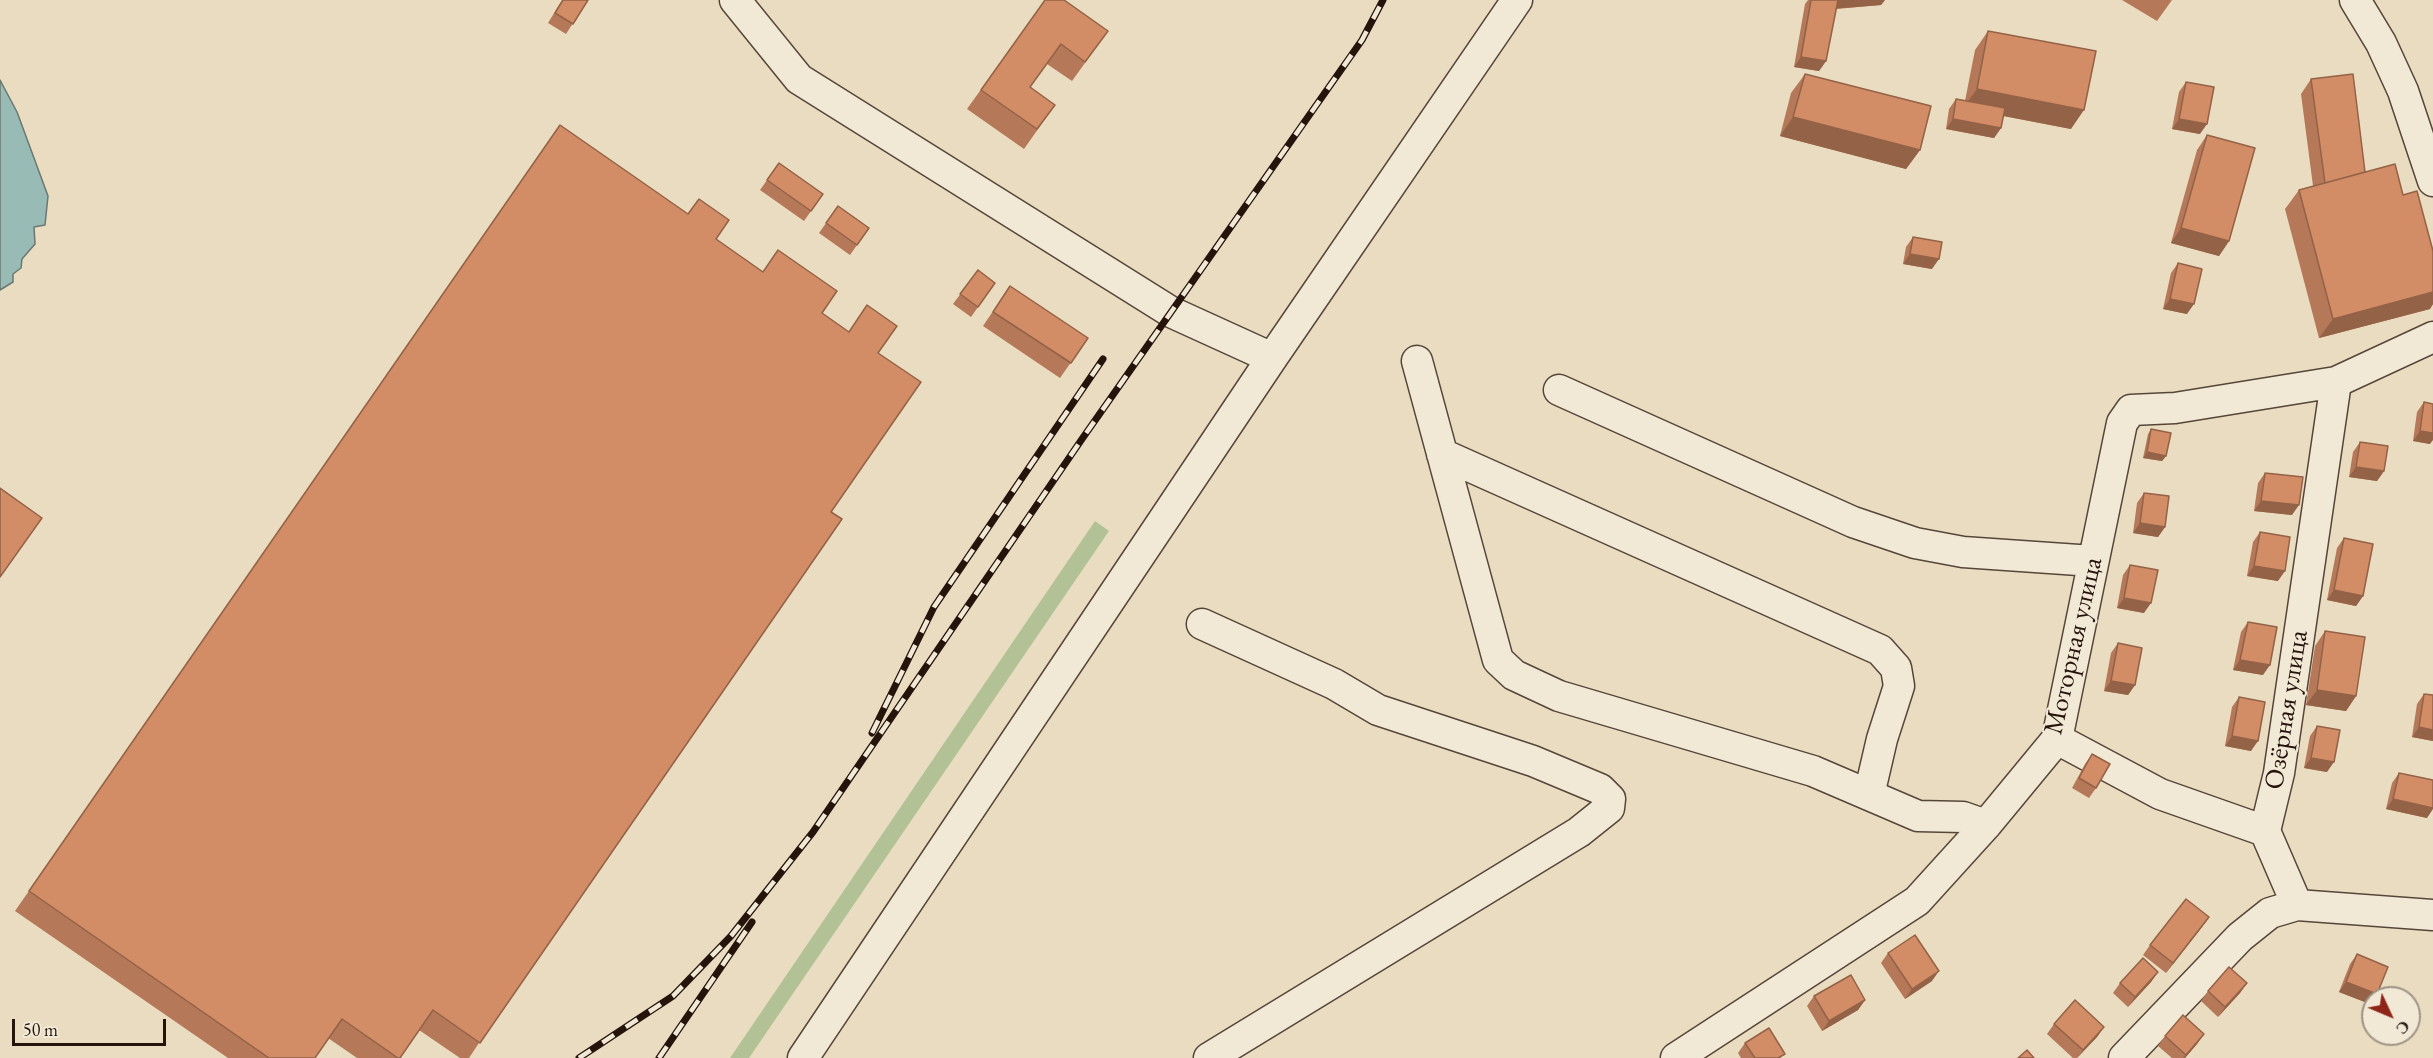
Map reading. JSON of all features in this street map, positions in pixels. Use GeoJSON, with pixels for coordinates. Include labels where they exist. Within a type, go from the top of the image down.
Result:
{"type":"FeatureCollection","features":[{"type":"Feature","properties":{"kind":"street"},"geometry":{"type":"LineString","coordinates":[[735,0],[799,79],[1171,312],[1272,358]]}},
{"type":"Feature","properties":{"kind":"street"},"geometry":{"type":"LineString","coordinates":[[803,1058],[1272,358],[1516,0]]}},
{"type":"Feature","properties":{"kind":"street"},"geometry":{"type":"LineString","coordinates":[[2355,0],[2380,43],[2403,91],[2433,181]]}},
{"type":"Feature","properties":{"kind":"street"},"geometry":{"type":"LineString","coordinates":[[2336,382],[2433,337]]}},
{"type":"Feature","properties":{"kind":"street"},"geometry":{"type":"LineString","coordinates":[[1417,361],[1498,660],[1514,675],[1559,696],[1812,771],[1918,816],[1963,817],[1986,825]]}},
{"type":"Feature","properties":{"kind":"street","name":"Моторная улица"},"geometry":{"type":"LineString","coordinates":[[1676,1058],[1917,902],[1986,825],[2057,739],[2122,423],[2131,410],[2175,408],[2336,382]]}},
{"type":"Feature","properties":{"kind":"street","name":"Озёрная улица"},"geometry":{"type":"LineString","coordinates":[[2265,831],[2279,773],[2336,382]]}},
{"type":"Feature","properties":{"kind":"street"},"geometry":{"type":"LineString","coordinates":[[1559,390],[1853,522],[1915,543],[1963,552],[2093,561]]}},
{"type":"Feature","properties":{"kind":"street"},"geometry":{"type":"LineString","coordinates":[[1442,454],[1880,650],[1896,668],[1899,686],[1882,739],[1869,795]]}},
{"type":"Feature","properties":{"kind":"street"},"geometry":{"type":"LineString","coordinates":[[1202,624],[1334,684],[1378,710],[1533,761],[1600,789],[1610,799],[1609,808],[1579,832],[1209,1058]]}},
{"type":"Feature","properties":{"kind":"street"},"geometry":{"type":"LineString","coordinates":[[2057,739],[2160,794],[2265,831],[2296,905]]}},
{"type":"Feature","properties":{"kind":"street"},"geometry":{"type":"LineString","coordinates":[[2124,1058],[2240,937],[2270,913],[2296,905],[2433,915]]}},
{"type":"Feature","properties":{"kind":"green space"},"geometry":{"type":"Polygon","coordinates":[[[1095,521],[1109,531],[749,1058],[730,1058],[1095,521]]]}},
{"type":"Feature","properties":{"kind":"water"},"geometry":{"type":"Polygon","coordinates":[[[0,80],[17,112],[48,196],[45,225],[34,227],[35,244],[22,259],[21,268],[13,274],[13,282],[0,290],[0,80]]]}},
{"type":"Feature","properties":{"kind":"building"},"geometry":{"type":"Polygon","coordinates":[[[563,0],[588,0],[573,24],[555,13],[563,0]]]}},
{"type":"Feature","properties":{"kind":"building"},"geometry":{"type":"Polygon","coordinates":[[[1045,0],[1064,0],[1108,31],[1085,62],[1061,44],[1030,87],[1055,105],[1037,129],[981,90],[1045,0]]]}},
{"type":"Feature","properties":{"kind":"building"},"geometry":{"type":"Polygon","coordinates":[[[1811,0],[1838,0],[1826,61],[1801,57],[1811,0]]]}},
{"type":"Feature","properties":{"kind":"building"},"geometry":{"type":"Polygon","coordinates":[[[1988,31],[2096,51],[2084,110],[1977,89],[1988,31]]]}},
{"type":"Feature","properties":{"kind":"building"},"geometry":{"type":"Polygon","coordinates":[[[1805,74],[1931,106],[1920,150],[1793,117],[1805,74]]]}},
{"type":"Feature","properties":{"kind":"building"},"geometry":{"type":"Polygon","coordinates":[[[2353,74],[2365,172],[2325,183],[2311,79],[2353,74]]]}},
{"type":"Feature","properties":{"kind":"building"},"geometry":{"type":"Polygon","coordinates":[[[2186,82],[2214,87],[2207,124],[2179,119],[2186,82]]]}},
{"type":"Feature","properties":{"kind":"building"},"geometry":{"type":"Polygon","coordinates":[[[1956,99],[2005,108],[2001,128],[1953,119],[1956,99]]]}},
{"type":"Feature","properties":{"kind":"building"},"geometry":{"type":"Polygon","coordinates":[[[560,125],[688,214],[699,199],[729,220],[716,239],[763,272],[778,250],[837,291],[822,313],[849,332],[867,305],[897,326],[878,353],[921,382],[831,512],[842,519],[480,1043],[433,1010],[400,1058],[342,1019],[315,1058],[269,1058],[29,891],[560,125]]]}},
{"type":"Feature","properties":{"kind":"building"},"geometry":{"type":"Polygon","coordinates":[[[2207,135],[2255,148],[2229,241],[2181,228],[2207,135]]]}},
{"type":"Feature","properties":{"kind":"building"},"geometry":{"type":"Polygon","coordinates":[[[779,163],[823,194],[811,211],[767,180],[779,163]]]}},
{"type":"Feature","properties":{"kind":"building"},"geometry":{"type":"Polygon","coordinates":[[[2395,164],[2403,195],[2417,191],[2433,251],[2433,292],[2333,319],[2299,190],[2395,164]]]}},
{"type":"Feature","properties":{"kind":"building"},"geometry":{"type":"Polygon","coordinates":[[[838,206],[869,228],[857,245],[826,223],[838,206]]]}},
{"type":"Feature","properties":{"kind":"building"},"geometry":{"type":"Polygon","coordinates":[[[1913,237],[1942,242],[1939,259],[1910,254],[1913,237]]]}},
{"type":"Feature","properties":{"kind":"building"},"geometry":{"type":"Polygon","coordinates":[[[2178,263],[2202,269],[2194,304],[2170,299],[2178,263]]]}},
{"type":"Feature","properties":{"kind":"building"},"geometry":{"type":"Polygon","coordinates":[[[978,270],[995,283],[978,307],[960,294],[978,270]]]}},
{"type":"Feature","properties":{"kind":"building"},"geometry":{"type":"Polygon","coordinates":[[[1010,286],[1088,338],[1071,363],[993,312],[1010,286]]]}},
{"type":"Feature","properties":{"kind":"building"},"geometry":{"type":"Polygon","coordinates":[[[2424,402],[2433,404],[2433,433],[2420,431],[2424,402]]]}},
{"type":"Feature","properties":{"kind":"building"},"geometry":{"type":"Polygon","coordinates":[[[2151,429],[2171,433],[2166,456],[2147,452],[2151,429]]]}},
{"type":"Feature","properties":{"kind":"building"},"geometry":{"type":"Polygon","coordinates":[[[2360,442],[2388,446],[2384,471],[2356,467],[2360,442]]]}},
{"type":"Feature","properties":{"kind":"building"},"geometry":{"type":"Polygon","coordinates":[[[2265,473],[2303,477],[2299,505],[2261,501],[2265,473]]]}},
{"type":"Feature","properties":{"kind":"building"},"geometry":{"type":"Polygon","coordinates":[[[0,488],[42,518],[0,577],[0,488]]]}},
{"type":"Feature","properties":{"kind":"building"},"geometry":{"type":"Polygon","coordinates":[[[2144,493],[2169,496],[2165,527],[2140,523],[2144,493]]]}},
{"type":"Feature","properties":{"kind":"building"},"geometry":{"type":"Polygon","coordinates":[[[2260,532],[2290,537],[2285,571],[2254,566],[2260,532]]]}},
{"type":"Feature","properties":{"kind":"building"},"geometry":{"type":"Polygon","coordinates":[[[2344,538],[2373,544],[2363,596],[2334,590],[2344,538]]]}},
{"type":"Feature","properties":{"kind":"building"},"geometry":{"type":"Polygon","coordinates":[[[2130,565],[2158,570],[2151,603],[2124,598],[2130,565]]]}},
{"type":"Feature","properties":{"kind":"building"},"geometry":{"type":"Polygon","coordinates":[[[2248,622],[2277,627],[2270,665],[2240,660],[2248,622]]]}},
{"type":"Feature","properties":{"kind":"building"},"geometry":{"type":"Polygon","coordinates":[[[2325,631],[2365,637],[2356,696],[2317,690],[2325,631]]]}},
{"type":"Feature","properties":{"kind":"building"},"geometry":{"type":"Polygon","coordinates":[[[2118,643],[2142,648],[2135,685],[2111,681],[2118,643]]]}},
{"type":"Feature","properties":{"kind":"building"},"geometry":{"type":"Polygon","coordinates":[[[2424,694],[2433,695],[2433,730],[2419,727],[2424,694]]]}},
{"type":"Feature","properties":{"kind":"building"},"geometry":{"type":"Polygon","coordinates":[[[2239,697],[2265,702],[2258,741],[2232,736],[2239,697]]]}},
{"type":"Feature","properties":{"kind":"building"},"geometry":{"type":"Polygon","coordinates":[[[2317,726],[2340,730],[2334,762],[2311,758],[2317,726]]]}},
{"type":"Feature","properties":{"kind":"building"},"geometry":{"type":"Polygon","coordinates":[[[2092,754],[2110,764],[2096,788],[2079,778],[2092,754]]]}},
{"type":"Feature","properties":{"kind":"building"},"geometry":{"type":"Polygon","coordinates":[[[2399,773],[2433,780],[2433,808],[2393,799],[2399,773]]]}},
{"type":"Feature","properties":{"kind":"building"},"geometry":{"type":"Polygon","coordinates":[[[2186,899],[2209,917],[2173,963],[2150,945],[2186,899]]]}},
{"type":"Feature","properties":{"kind":"building"},"geometry":{"type":"Polygon","coordinates":[[[1915,935],[1939,971],[1912,989],[1888,953],[1915,935]]]}},
{"type":"Feature","properties":{"kind":"building"},"geometry":{"type":"Polygon","coordinates":[[[2357,954],[2388,967],[2380,986],[2361,988],[2346,982],[2357,954]]]}},
{"type":"Feature","properties":{"kind":"building"},"geometry":{"type":"Polygon","coordinates":[[[2143,958],[2158,972],[2135,997],[2120,983],[2143,958]]]}},
{"type":"Feature","properties":{"kind":"building"},"geometry":{"type":"Polygon","coordinates":[[[2229,967],[2247,983],[2225,1007],[2208,991],[2229,967]]]}},
{"type":"Feature","properties":{"kind":"building"},"geometry":{"type":"Polygon","coordinates":[[[1851,975],[1865,1000],[1829,1021],[1814,996],[1851,975]]]}},
{"type":"Feature","properties":{"kind":"building"},"geometry":{"type":"Polygon","coordinates":[[[2075,1000],[2104,1027],[2083,1050],[2054,1024],[2075,1000]]]}},
{"type":"Feature","properties":{"kind":"building"},"geometry":{"type":"Polygon","coordinates":[[[2183,1015],[2204,1034],[2186,1055],[2165,1036],[2183,1015]]]}},
{"type":"Feature","properties":{"kind":"building"},"geometry":{"type":"Polygon","coordinates":[[[1769,1028],[1785,1054],[1778,1058],[1755,1058],[1745,1043],[1769,1028]]]}},
{"type":"Feature","properties":{"kind":"building"},"geometry":{"type":"Polygon","coordinates":[[[2027,1050],[2034,1058],[2018,1058],[2027,1050]]]}},
{"type":"Feature","properties":{"kind":"railway"},"geometry":{"type":"LineString","coordinates":[[579,1058],[673,996],[731,936],[813,832],[1082,439],[1362,40],[1383,0]]}},
{"type":"Feature","properties":{"kind":"railway"},"geometry":{"type":"LineString","coordinates":[[872,733],[934,607],[1103,359]]}},
{"type":"Feature","properties":{"kind":"railway"},"geometry":{"type":"LineString","coordinates":[[659,1058],[752,922]]}}]}
